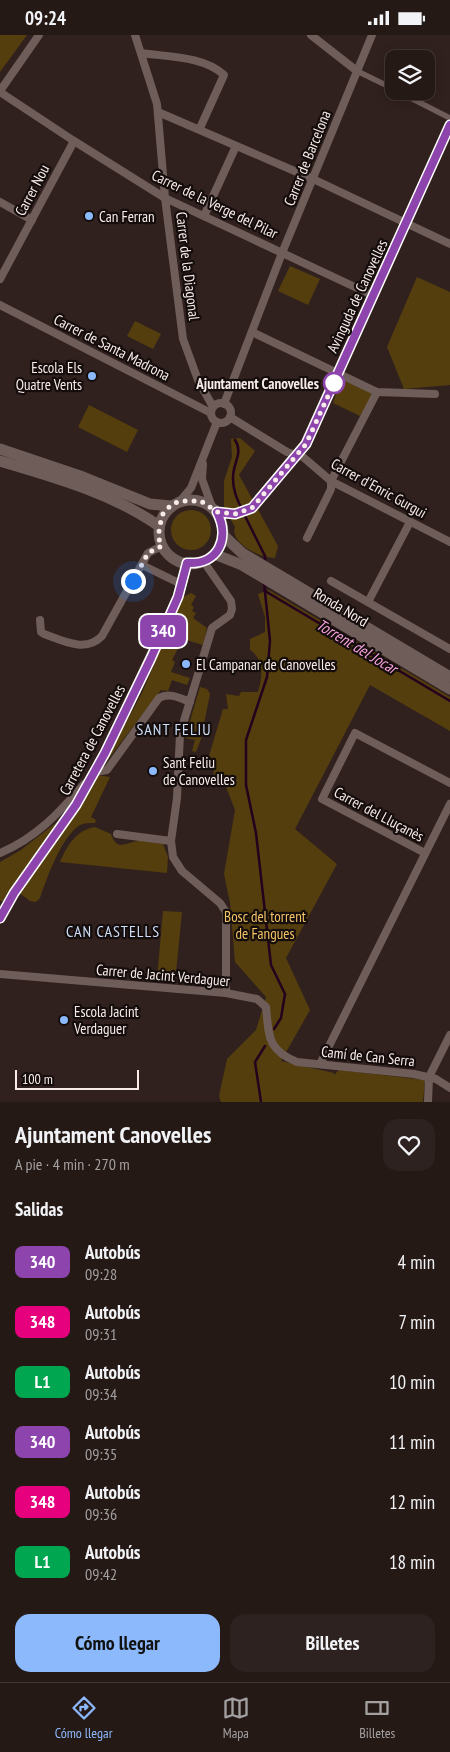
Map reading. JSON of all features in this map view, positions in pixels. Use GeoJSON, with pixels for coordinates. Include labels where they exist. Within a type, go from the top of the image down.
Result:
{"type":"FeatureCollection","features":[{"type":"Feature","properties":{"kind":"main road"},"geometry":{"type":"LineString","coordinates":[[0,449],[83,477],[150,504],[201,501],[214,509],[222,523],[223,535],[221,545],[204,562],[187,563],[173,559],[162,546],[158,537],[162,515],[175,503]]}},
{"type":"Feature","properties":{"kind":"main road"},"geometry":{"type":"LineString","coordinates":[[0,461],[107,498],[136,510],[159,526]]}},
{"type":"Feature","properties":{"kind":"main road","name":"Ronda Nord"},"geometry":{"type":"LineString","coordinates":[[223,535],[265,571],[450,677]]}},
{"type":"Feature","properties":{"kind":"main road","name":"Ronda Nord"},"geometry":{"type":"LineString","coordinates":[[214,554],[242,565],[265,571],[274,584],[450,689]]}},
{"type":"Feature","properties":{"kind":"street"},"geometry":{"type":"LineString","coordinates":[[0,91],[39,35]]}},
{"type":"Feature","properties":{"kind":"street","name":"Carrer de la Diagonal"},"geometry":{"type":"LineString","coordinates":[[135,35],[158,112],[165,198],[184,339],[198,380],[212,410]]}},
{"type":"Feature","properties":{"kind":"street"},"geometry":{"type":"LineString","coordinates":[[312,35],[357,71],[385,85]]}},
{"type":"Feature","properties":{"kind":"street","name":"Carrer de Barcelona"},"geometry":{"type":"LineString","coordinates":[[224,404],[282,253],[372,35]]}},
{"type":"Feature","properties":{"kind":"street"},"geometry":{"type":"LineString","coordinates":[[141,53],[192,60],[216,68],[224,75],[200,128]]}},
{"type":"Feature","properties":{"kind":"street","name":"Carrer de la Verge del Pilar"},"geometry":{"type":"LineString","coordinates":[[0,91],[74,141],[165,198],[374,296]]}},
{"type":"Feature","properties":{"kind":"street"},"geometry":{"type":"LineString","coordinates":[[415,100],[450,118]]}},
{"type":"Feature","properties":{"kind":"street"},"geometry":{"type":"LineString","coordinates":[[158,112],[200,128],[236,146],[313,179],[408,222],[450,244]]}},
{"type":"Feature","properties":{"kind":"street","name":"Avinguda de Canovelles"},"geometry":{"type":"LineString","coordinates":[[214,509],[240,513],[252,508],[306,444],[408,222],[450,125]]}},
{"type":"Feature","properties":{"kind":"street","name":"Carrer Nou"},"geometry":{"type":"LineString","coordinates":[[0,279],[74,141]]}},
{"type":"Feature","properties":{"kind":"street"},"geometry":{"type":"LineString","coordinates":[[204,216],[236,146]]}},
{"type":"Feature","properties":{"kind":"street"},"geometry":{"type":"LineString","coordinates":[[0,202],[32,220]]}},
{"type":"Feature","properties":{"kind":"street","name":"Carrer de Santa Madrona"},"geometry":{"type":"LineString","coordinates":[[0,305],[212,410]]}},
{"type":"Feature","properties":{"kind":"street"},"geometry":{"type":"LineString","coordinates":[[252,332],[377,391],[435,394]]}},
{"type":"Feature","properties":{"kind":"street"},"geometry":{"type":"LineString","coordinates":[[307,538],[331,489],[331,481],[377,391]]}},
{"type":"Feature","properties":{"kind":"street"},"geometry":{"type":"LineString","coordinates":[[175,503],[191,487],[203,460],[217,422],[212,410],[224,404],[230,410],[230,417],[226,421],[217,422]]}},
{"type":"Feature","properties":{"kind":"street","name":"Carrer d'Enric Gurgui"},"geometry":{"type":"LineString","coordinates":[[230,417],[296,457],[303,457],[331,481],[450,542]]}},
{"type":"Feature","properties":{"kind":"street"},"geometry":{"type":"LineString","coordinates":[[203,460],[202,479],[214,509]]}},
{"type":"Feature","properties":{"kind":"street"},"geometry":{"type":"LineString","coordinates":[[368,602],[410,522]]}},
{"type":"Feature","properties":{"kind":"street"},"geometry":{"type":"LineString","coordinates":[[40,620],[41,631],[49,636],[77,645],[85,646],[96,643],[102,636],[148,553],[162,546]]}},
{"type":"Feature","properties":{"kind":"street"},"geometry":{"type":"LineString","coordinates":[[204,562],[231,601],[232,609],[227,618],[212,628],[180,735],[177,798],[171,841],[173,857],[182,871],[220,903],[226,911],[226,993]]}},
{"type":"Feature","properties":{"kind":"street","name":"Carretera de Canovelles"},"geometry":{"type":"LineString","coordinates":[[0,918],[9,901],[65,821],[95,771],[151,658],[181,584],[187,563]]}},
{"type":"Feature","properties":{"kind":"street"},"geometry":{"type":"LineString","coordinates":[[142,565],[181,584]]}},
{"type":"Feature","properties":{"kind":"street"},"geometry":{"type":"LineString","coordinates":[[331,581],[450,649]]}},
{"type":"Feature","properties":{"kind":"street"},"geometry":{"type":"LineString","coordinates":[[0,853],[22,844],[35,835],[95,771],[107,770],[158,698],[172,695],[190,702]]}},
{"type":"Feature","properties":{"kind":"street","name":"Carrer del Lluçanès"},"geometry":{"type":"LineString","coordinates":[[425,853],[322,799],[355,733],[450,783]]}},
{"type":"Feature","properties":{"kind":"street","name":"Carrer del Lluçanès"},"geometry":{"type":"LineString","coordinates":[[320,1064],[450,804]]}},
{"type":"Feature","properties":{"kind":"street"},"geometry":{"type":"LineString","coordinates":[[117,834],[171,841]]}},
{"type":"Feature","properties":{"kind":"street","name":"Carrer de Jacint Verdaguer"},"geometry":{"type":"LineString","coordinates":[[0,974],[226,993],[257,999],[266,1007],[270,1042],[282,1056]]}},
{"type":"Feature","properties":{"kind":"street"},"geometry":{"type":"LineString","coordinates":[[428,1102],[429,1077],[450,1035]]}},
{"type":"Feature","properties":{"kind":"street","name":"Camí de Can Serra"},"geometry":{"type":"LineString","coordinates":[[282,1056],[297,1062],[429,1077],[450,1088]]}},
{"type":"Feature","properties":{"kind":"green space"},"geometry":{"type":"Polygon","coordinates":[[[0,35],[27,35],[0,72],[0,35]]]}},
{"type":"Feature","properties":{"kind":"green space"},"geometry":{"type":"Polygon","coordinates":[[[290,266],[320,279],[308,305],[278,291],[290,266]]]}},
{"type":"Feature","properties":{"kind":"green space"},"geometry":{"type":"Polygon","coordinates":[[[417,277],[450,292],[450,385],[404,389],[387,347],[417,277]]]}},
{"type":"Feature","properties":{"kind":"green space"},"geometry":{"type":"Polygon","coordinates":[[[135,321],[161,334],[153,349],[127,336],[135,321]]]}},
{"type":"Feature","properties":{"kind":"green space"},"geometry":{"type":"Polygon","coordinates":[[[341,378],[374,392],[360,416],[333,403],[341,378]]]}},
{"type":"Feature","properties":{"kind":"green space"},"geometry":{"type":"Polygon","coordinates":[[[89,405],[138,430],[127,452],[78,427],[89,405]]]}},
{"type":"Feature","properties":{"kind":"green space"},"geometry":{"type":"Polygon","coordinates":[[[240,438],[255,451],[239,475],[278,546],[275,558],[255,553],[237,539],[234,533],[235,527],[224,507],[224,481],[232,457],[231,439],[240,438]]]}},
{"type":"Feature","properties":{"kind":"green space"},"geometry":{"type":"Polygon","coordinates":[[[195,510],[202,513],[208,519],[211,530],[210,538],[202,547],[195,550],[187,550],[180,547],[172,538],[171,526],[174,519],[183,511],[195,510]]]}},
{"type":"Feature","properties":{"kind":"green space","name":"Bosc del torrent de Fangues"},"geometry":{"type":"Polygon","coordinates":[[[269,590],[450,697],[450,731],[370,685],[295,829],[337,864],[286,958],[310,1010],[281,1061],[334,1073],[334,1075],[339,1070],[425,1080],[423,1102],[221,1102],[219,1096],[227,1059],[256,1030],[266,997],[235,962],[230,903],[224,874],[235,810],[226,787],[214,781],[213,759],[209,756],[223,709],[228,709],[226,694],[239,696],[241,692],[258,692],[261,668],[258,658],[250,650],[250,639],[265,632],[265,617],[258,594],[269,590]]]}},
{"type":"Feature","properties":{"kind":"green space"},"geometry":{"type":"Polygon","coordinates":[[[191,593],[196,596],[191,605],[194,607],[192,611],[196,613],[193,618],[207,628],[203,645],[183,639],[172,660],[175,662],[171,672],[190,678],[187,685],[172,680],[168,691],[161,690],[103,766],[142,693],[183,597],[191,593]]]}},
{"type":"Feature","properties":{"kind":"green space"},"geometry":{"type":"Polygon","coordinates":[[[200,687],[207,689],[210,694],[201,739],[196,752],[192,751],[195,740],[185,738],[200,687]]]}},
{"type":"Feature","properties":{"kind":"green space"},"geometry":{"type":"Polygon","coordinates":[[[97,775],[110,777],[91,817],[96,820],[95,823],[82,824],[73,831],[61,848],[40,898],[36,902],[30,901],[18,892],[40,865],[97,775]]]}},
{"type":"Feature","properties":{"kind":"green space"},"geometry":{"type":"Polygon","coordinates":[[[57,822],[3,901],[0,901],[0,862],[21,850],[57,822]]]}},
{"type":"Feature","properties":{"kind":"green space"},"geometry":{"type":"Polygon","coordinates":[[[95,827],[111,834],[115,842],[120,845],[136,841],[163,844],[168,857],[167,873],[60,862],[77,835],[82,831],[95,827]]]}},
{"type":"Feature","properties":{"kind":"green space"},"geometry":{"type":"Polygon","coordinates":[[[163,911],[182,912],[175,982],[157,979],[163,911]]]}},
{"type":"Feature","properties":{"kind":"waterway"},"geometry":{"type":"LineString","coordinates":[[235,440],[238,454],[233,474],[233,483],[242,509]]}},
{"type":"Feature","properties":{"kind":"waterway"},"geometry":{"type":"LineString","coordinates":[[244,514],[265,556],[265,562]]}},
{"type":"Feature","properties":{"kind":"waterway"},"geometry":{"type":"LineString","coordinates":[[264,582],[270,641],[267,677],[246,740],[246,785],[256,833],[271,965],[285,994],[281,1018],[274,1029]]}},
{"type":"Feature","properties":{"kind":"waterway","name":"Torrent del Jocar"},"geometry":{"type":"LineString","coordinates":[[265,591],[450,701]]}},
{"type":"Feature","properties":{"kind":"waterway"},"geometry":{"type":"LineString","coordinates":[[261,1102],[255,1062],[265,1046]]}},
{"type":"Feature","properties":{"kind":"bus line","name":"340"},"geometry":{"type":"LineString","coordinates":[[0,918],[14,893],[76,805],[105,753],[178,597],[187,563],[196,564],[204,562],[221,545],[223,529],[217,512],[235,514],[252,508],[306,444],[408,222],[450,125]]}},
{"type":"Feature","properties":{"kind":"place","name":"Can Ferran"},"geometry":{"type":"Point","coordinates":[89,216]}},
{"type":"Feature","properties":{"kind":"place","name":"Escola Els Quatre Vents"},"geometry":{"type":"Point","coordinates":[92,376]}},
{"type":"Feature","properties":{"kind":"place","name":"Ajuntament Canovelles"},"geometry":{"type":"Point","coordinates":[334,383]}},
{"type":"Feature","properties":{"kind":"place","name":"El Campanar de Canovelles"},"geometry":{"type":"Point","coordinates":[186,664]}},
{"type":"Feature","properties":{"kind":"place","name":"Sant Feliu de Canovelles"},"geometry":{"type":"Point","coordinates":[153,771]}},
{"type":"Feature","properties":{"kind":"place","name":"Escola Jacint Verdaguer"},"geometry":{"type":"Point","coordinates":[64,1020]}},
{"type":"Feature","properties":{"kind":"district","name":"SANT FELIU"},"geometry":{"type":"Point","coordinates":[174,729]}},
{"type":"Feature","properties":{"kind":"district","name":"CAN CASTELLS"},"geometry":{"type":"Point","coordinates":[113,931]}},
{"type":"Feature","properties":{"kind":"route"},"geometry":{"type":"LineString","coordinates":[[133,581],[148,553],[162,546],[158,537],[159,526],[162,515],[171,505],[190,499],[201,501],[217,512],[235,514],[252,508],[306,444],[334,383]]}}]}
